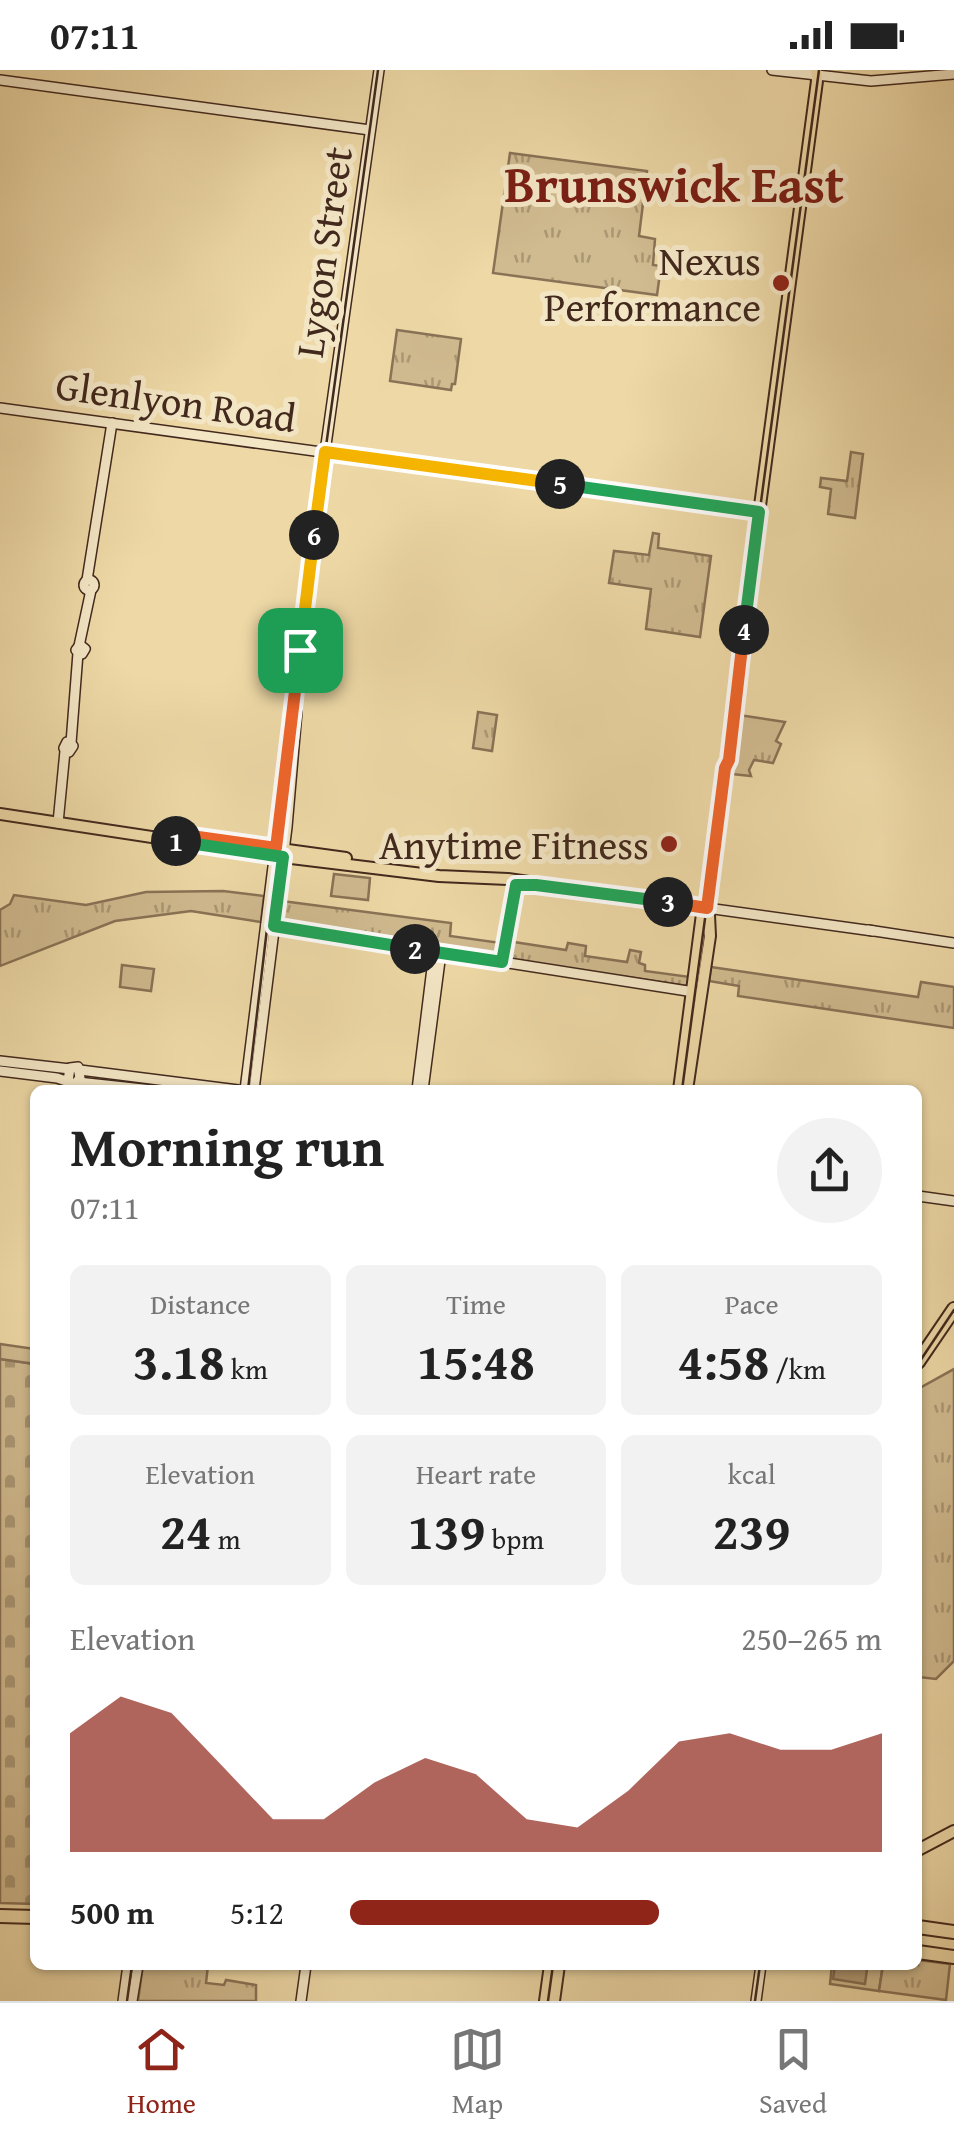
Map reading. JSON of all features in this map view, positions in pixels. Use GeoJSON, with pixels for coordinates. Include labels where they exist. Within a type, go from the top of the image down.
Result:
{"type":"FeatureCollection","features":[{"type":"Feature","properties":{"kind":"highway"},"geometry":{"type":"LineString","coordinates":[[922,1356],[954,1309]]}},
{"type":"Feature","properties":{"kind":"highway"},"geometry":{"type":"LineString","coordinates":[[0,1916],[30,1917]]}},
{"type":"Feature","properties":{"kind":"highway"},"geometry":{"type":"LineString","coordinates":[[922,1928],[954,1932]]}},
{"type":"Feature","properties":{"kind":"highway"},"geometry":{"type":"LineString","coordinates":[[922,1952],[952,1955]]}},
{"type":"Feature","properties":{"kind":"main road"},"geometry":{"type":"LineString","coordinates":[[680,1085],[710,936],[707,908],[817,73]]}},
{"type":"Feature","properties":{"kind":"main road"},"geometry":{"type":"LineString","coordinates":[[0,812],[707,908]]}},
{"type":"Feature","properties":{"kind":"main road"},"geometry":{"type":"LineString","coordinates":[[688,1085],[697,992]]}},
{"type":"Feature","properties":{"kind":"main road"},"geometry":{"type":"LineString","coordinates":[[922,1848],[954,1831]]}},
{"type":"Feature","properties":{"kind":"main road"},"geometry":{"type":"LineString","coordinates":[[545,2001],[549,1970]]}},
{"type":"Feature","properties":{"kind":"main road"},"geometry":{"type":"LineString","coordinates":[[554,2001],[558,1970]]}},
{"type":"Feature","properties":{"kind":"street","name":"Lygon Street"},"geometry":{"type":"LineString","coordinates":[[254,1085],[296,680],[379,70]]}},
{"type":"Feature","properties":{"kind":"street"},"geometry":{"type":"LineString","coordinates":[[772,70],[870,81],[954,74]]}},
{"type":"Feature","properties":{"kind":"street"},"geometry":{"type":"LineString","coordinates":[[0,80],[370,130]]}},
{"type":"Feature","properties":{"kind":"street","name":"Glenlyon Road"},"geometry":{"type":"LineString","coordinates":[[0,408],[759,512]]}},
{"type":"Feature","properties":{"kind":"street"},"geometry":{"type":"LineString","coordinates":[[59,821],[112,424]]}},
{"type":"Feature","properties":{"kind":"street"},"geometry":{"type":"LineString","coordinates":[[504,963],[515,883]]}},
{"type":"Feature","properties":{"kind":"street"},"geometry":{"type":"LineString","coordinates":[[707,908],[954,942]]}},
{"type":"Feature","properties":{"kind":"street"},"geometry":{"type":"LineString","coordinates":[[270,927],[697,992]]}},
{"type":"Feature","properties":{"kind":"street"},"geometry":{"type":"LineString","coordinates":[[421,1085],[437,953]]}},
{"type":"Feature","properties":{"kind":"street","name":"Lygon Street"},"geometry":{"type":"LineString","coordinates":[[243,1085],[258,1022]]}},
{"type":"Feature","properties":{"kind":"street"},"geometry":{"type":"LineString","coordinates":[[0,1061],[126,1085]]}},
{"type":"Feature","properties":{"kind":"street"},"geometry":{"type":"LineString","coordinates":[[0,1071],[186,1085]]}},
{"type":"Feature","properties":{"kind":"street"},"geometry":{"type":"LineString","coordinates":[[922,1197],[954,1201]]}},
{"type":"Feature","properties":{"kind":"street"},"geometry":{"type":"LineString","coordinates":[[123,2001],[127,1970]]}},
{"type":"Feature","properties":{"kind":"street"},"geometry":{"type":"LineString","coordinates":[[132,2001],[137,1970]]}},
{"type":"Feature","properties":{"kind":"street"},"geometry":{"type":"LineString","coordinates":[[298,2001],[303,1970]]}},
{"type":"Feature","properties":{"kind":"street"},"geometry":{"type":"LineString","coordinates":[[756,2001],[760,1970]]}},
{"type":"Feature","properties":{"kind":"green space"},"geometry":{"type":"Polygon","coordinates":[[[510,153],[647,171],[639,236],[655,239],[653,265],[661,266],[657,295],[493,273],[510,153]]]}},
{"type":"Feature","properties":{"kind":"green space"},"geometry":{"type":"Polygon","coordinates":[[[397,330],[461,339],[451,390],[390,381],[397,330]]]}},
{"type":"Feature","properties":{"kind":"green space"},"geometry":{"type":"Polygon","coordinates":[[[851,452],[863,454],[855,518],[828,514],[831,489],[820,487],[821,478],[847,481],[851,452]]]}},
{"type":"Feature","properties":{"kind":"green space"},"geometry":{"type":"Polygon","coordinates":[[[653,533],[659,534],[658,548],[711,556],[700,637],[646,629],[651,589],[609,583],[614,551],[649,555],[653,533]]]}},
{"type":"Feature","properties":{"kind":"green space"},"geometry":{"type":"Polygon","coordinates":[[[478,712],[497,715],[492,751],[473,748],[478,712]]]}},
{"type":"Feature","properties":{"kind":"green space"},"geometry":{"type":"Polygon","coordinates":[[[739,715],[785,722],[776,741],[781,744],[773,763],[754,760],[749,770],[751,776],[731,774],[739,715]]]}},
{"type":"Feature","properties":{"kind":"green space"},"geometry":{"type":"Polygon","coordinates":[[[334,874],[370,878],[368,900],[331,896],[334,874]]]}},
{"type":"Feature","properties":{"kind":"green space"},"geometry":{"type":"Polygon","coordinates":[[[223,891],[264,896],[261,922],[191,911],[115,921],[0,966],[0,910],[10,904],[14,895],[86,905],[146,892],[223,891]]]}},
{"type":"Feature","properties":{"kind":"green space"},"geometry":{"type":"Polygon","coordinates":[[[282,901],[451,923],[450,936],[501,943],[499,955],[278,925],[282,901]]]}},
{"type":"Feature","properties":{"kind":"green space"},"geometry":{"type":"Polygon","coordinates":[[[514,942],[566,950],[568,943],[586,946],[585,956],[627,962],[630,950],[641,952],[639,963],[645,965],[645,971],[690,977],[688,986],[511,960],[514,942]]]}},
{"type":"Feature","properties":{"kind":"green space"},"geometry":{"type":"Polygon","coordinates":[[[122,965],[154,969],[151,991],[120,987],[122,965]]]}},
{"type":"Feature","properties":{"kind":"green space"},"geometry":{"type":"Polygon","coordinates":[[[711,967],[918,997],[921,982],[954,987],[954,1028],[738,996],[739,986],[709,981],[711,967]]]}},
{"type":"Feature","properties":{"kind":"green space"},"geometry":{"type":"Polygon","coordinates":[[[0,1344],[30,1348],[30,1363],[0,1359],[0,1344]]]}},
{"type":"Feature","properties":{"kind":"green space"},"geometry":{"type":"Polygon","coordinates":[[[0,1359],[30,1363],[30,1904],[0,1903],[0,1359]]]}},
{"type":"Feature","properties":{"kind":"green space"},"geometry":{"type":"Polygon","coordinates":[[[954,1369],[954,1661],[936,1679],[922,1677],[922,1387],[954,1369]]]}},
{"type":"Feature","properties":{"kind":"green space"},"geometry":{"type":"Polygon","coordinates":[[[922,1960],[950,1964],[946,2000],[879,1991],[882,1970],[922,1970],[922,1960]]]}},
{"type":"Feature","properties":{"kind":"green space"},"geometry":{"type":"Polygon","coordinates":[[[142,1970],[207,1970],[206,1983],[224,1985],[226,1980],[256,1985],[256,2001],[138,2001],[142,1970]]]}},
{"type":"Feature","properties":{"kind":"green space"},"geometry":{"type":"Polygon","coordinates":[[[831,1970],[882,1970],[879,1991],[830,1984],[831,1970]]]}},
{"type":"Feature","properties":{"kind":"shaded area"},"geometry":{"type":"Polygon","coordinates":[[[834,1970],[867,1970],[865,1984],[833,1979],[834,1970]]]}},
{"type":"Feature","properties":{"kind":"tram line"},"geometry":{"type":"LineString","coordinates":[[249,1085],[311,555],[378,70]]}},
{"type":"Feature","properties":{"kind":"tram line"},"geometry":{"type":"LineString","coordinates":[[683,1085],[819,70]]}},
{"type":"Feature","properties":{"kind":"tram line"},"geometry":{"type":"LineString","coordinates":[[922,1358],[954,1310]]}},
{"type":"Feature","properties":{"kind":"tram line"},"geometry":{"type":"LineString","coordinates":[[127,2001],[131,1970]]}},
{"type":"Feature","properties":{"kind":"tram line"},"geometry":{"type":"LineString","coordinates":[[548,2001],[552,1970]]}},
{"type":"Feature","properties":{"kind":"tram line"},"geometry":{"type":"LineString","coordinates":[[755,2001],[759,1970]]}},
{"type":"Feature","properties":{"kind":"place","name":"Nexus Performance"},"geometry":{"type":"Point","coordinates":[781,283]}},
{"type":"Feature","properties":{"kind":"place","name":"Anytime Fitness"},"geometry":{"type":"Point","coordinates":[669,844]}},
{"type":"Feature","properties":{"kind":"district","name":"Brunswick East"},"geometry":{"type":"Point","coordinates":[674,183]}},
{"type":"Feature","properties":{"kind":"route"},"geometry":{"type":"LineString","coordinates":[[325,452],[759,512],[707,908],[516,885],[502,962],[274,926],[283,857],[169,840],[170,833],[276,848],[300,650],[325,452]]}}]}
